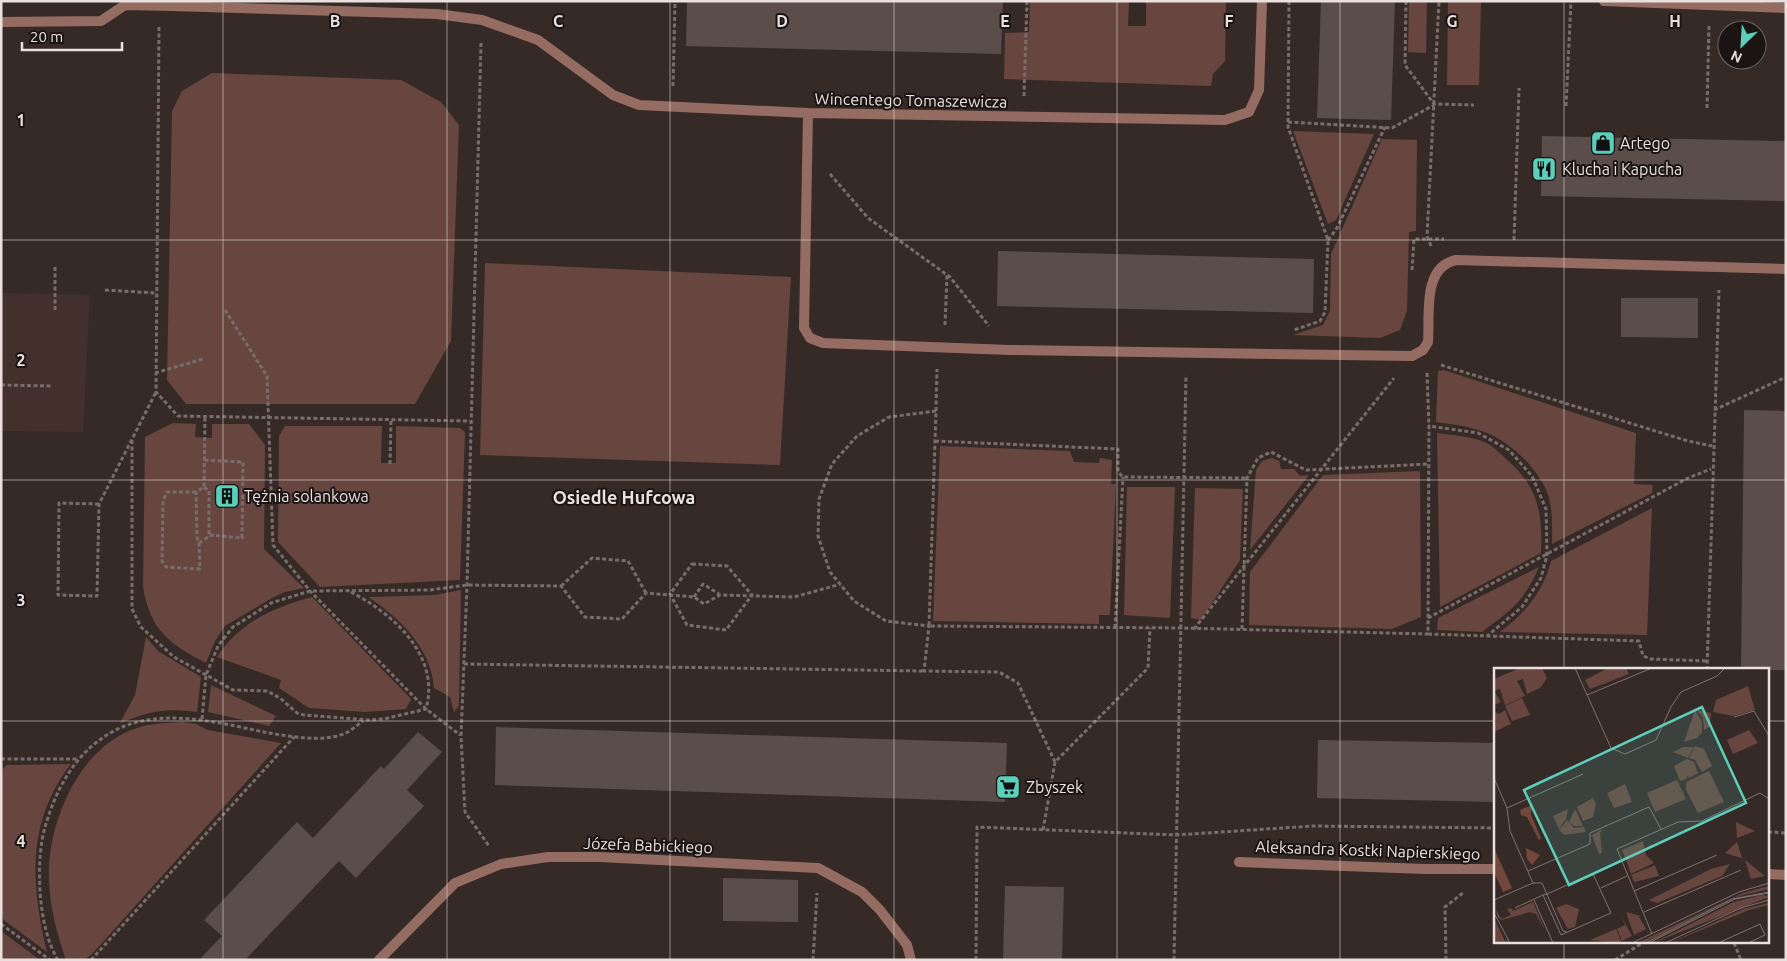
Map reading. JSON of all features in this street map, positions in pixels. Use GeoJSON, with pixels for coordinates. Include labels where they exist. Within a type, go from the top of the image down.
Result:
{"type":"FeatureCollection","features":[{"type":"Feature","properties":{"kind":"street","name":"Wincentego Tomaszewicza"},"geometry":{"type":"LineString","coordinates":[[1,22],[100,21],[125,5],[437,14],[482,20],[538,40],[613,95],[639,105],[808,114],[1225,120],[1249,112],[1259,90],[1262,1]]}},
{"type":"Feature","properties":{"kind":"street"},"geometry":{"type":"LineString","coordinates":[[1604,1],[1786,8]]}},
{"type":"Feature","properties":{"kind":"street"},"geometry":{"type":"LineString","coordinates":[[808,114],[804,328],[810,338],[824,343],[1186,354],[1412,356],[1423,350],[1428,342],[1434,276],[1439,268],[1447,262],[1456,260],[1513,261],[1786,269]]}},
{"type":"Feature","properties":{"kind":"street","name":"Józefa Babickiego"},"geometry":{"type":"LineString","coordinates":[[379,960],[454,884],[501,864],[548,857],[617,857],[818,868],[862,892],[880,910],[906,945],[910,960]]}},
{"type":"Feature","properties":{"kind":"street","name":"Aleksandra Kostki Napierskiego"},"geometry":{"type":"LineString","coordinates":[[1239,862],[1425,869],[1494,869]]}},
{"type":"Feature","properties":{"kind":"street"},"geometry":{"type":"LineString","coordinates":[[1770,874],[1786,874]]}},
{"type":"Feature","properties":{"kind":"path"},"geometry":{"type":"LineString","coordinates":[[673,107],[675,1]]}},
{"type":"Feature","properties":{"kind":"path"},"geometry":{"type":"LineString","coordinates":[[1023,116],[1027,1]]}},
{"type":"Feature","properties":{"kind":"path"},"geometry":{"type":"LineString","coordinates":[[1289,1],[1288,127],[1328,240],[1325,312],[1320,321],[1291,331]]}},
{"type":"Feature","properties":{"kind":"path"},"geometry":{"type":"LineString","coordinates":[[1406,1],[1405,66],[1434,104]]}},
{"type":"Feature","properties":{"kind":"path"},"geometry":{"type":"LineString","coordinates":[[1439,1],[1427,236],[1439,268]]}},
{"type":"Feature","properties":{"kind":"path"},"geometry":{"type":"LineString","coordinates":[[1566,106],[1571,1]]}},
{"type":"Feature","properties":{"kind":"path"},"geometry":{"type":"LineString","coordinates":[[1706,108],[1710,6]]}},
{"type":"Feature","properties":{"kind":"path"},"geometry":{"type":"LineString","coordinates":[[482,20],[467,584],[461,736],[465,812],[501,864]]}},
{"type":"Feature","properties":{"kind":"path"},"geometry":{"type":"LineString","coordinates":[[99,504],[59,503],[58,595],[97,596],[99,504],[156,392],[159,26]]}},
{"type":"Feature","properties":{"kind":"path"},"geometry":{"type":"LineString","coordinates":[[1513,261],[1518,88]]}},
{"type":"Feature","properties":{"kind":"path"},"geometry":{"type":"LineString","coordinates":[[1288,122],[1392,128],[1434,104],[1474,105]]}},
{"type":"Feature","properties":{"kind":"path"},"geometry":{"type":"LineString","coordinates":[[1328,240],[1337,228],[1384,128]]}},
{"type":"Feature","properties":{"kind":"path"},"geometry":{"type":"LineString","coordinates":[[807,147],[868,218],[950,277],[1010,350]]}},
{"type":"Feature","properties":{"kind":"path"},"geometry":{"type":"LineString","coordinates":[[55,267],[55,310]]}},
{"type":"Feature","properties":{"kind":"path"},"geometry":{"type":"LineString","coordinates":[[1707,668],[1712,446],[1720,267]]}},
{"type":"Feature","properties":{"kind":"path"},"geometry":{"type":"LineString","coordinates":[[105,290],[156,293]]}},
{"type":"Feature","properties":{"kind":"path"},"geometry":{"type":"LineString","coordinates":[[225,310],[267,376],[273,545],[310,591],[426,709],[435,718],[461,736]]}},
{"type":"Feature","properties":{"kind":"path"},"geometry":{"type":"LineString","coordinates":[[1174,960],[1186,354]]}},
{"type":"Feature","properties":{"kind":"path"},"geometry":{"type":"LineString","coordinates":[[1412,356],[1678,438],[1712,446]]}},
{"type":"Feature","properties":{"kind":"path"},"geometry":{"type":"LineString","coordinates":[[1412,356],[1428,374],[1428,634]]}},
{"type":"Feature","properties":{"kind":"path"},"geometry":{"type":"LineString","coordinates":[[1194,629],[1412,356]]}},
{"type":"Feature","properties":{"kind":"path"},"geometry":{"type":"LineString","coordinates":[[155,373],[203,359]]}},
{"type":"Feature","properties":{"kind":"path"},"geometry":{"type":"LineString","coordinates":[[1714,410],[1786,377]]}},
{"type":"Feature","properties":{"kind":"path"},"geometry":{"type":"LineString","coordinates":[[1,385],[53,386]]}},
{"type":"Feature","properties":{"kind":"path"},"geometry":{"type":"LineString","coordinates":[[156,392],[178,416],[470,421]]}},
{"type":"Feature","properties":{"kind":"path"},"geometry":{"type":"LineString","coordinates":[[924,671],[929,626],[936,411],[889,418],[857,436],[832,464],[819,499],[818,536],[830,572],[854,601],[886,620],[929,626],[1181,628],[1639,641],[1643,656],[1651,659],[1707,661]]}},
{"type":"Feature","properties":{"kind":"path"},"geometry":{"type":"LineString","coordinates":[[205,417],[203,460],[204,487],[209,491],[209,537]]}},
{"type":"Feature","properties":{"kind":"path"},"geometry":{"type":"LineString","coordinates":[[390,464],[391,420]]}},
{"type":"Feature","properties":{"kind":"path"},"geometry":{"type":"LineString","coordinates":[[1429,426],[1478,433],[1508,450],[1532,476],[1546,509],[1547,555],[1541,578],[1522,607],[1487,636]]}},
{"type":"Feature","properties":{"kind":"path"},"geometry":{"type":"LineString","coordinates":[[132,440],[132,609],[141,627],[152,638],[174,657],[233,690],[267,691],[280,698],[297,713],[304,715],[363,720],[384,719],[426,709]]}},
{"type":"Feature","properties":{"kind":"path"},"geometry":{"type":"LineString","coordinates":[[935,441],[1118,449],[1118,472],[1123,477],[1247,478]]}},
{"type":"Feature","properties":{"kind":"path"},"geometry":{"type":"LineString","coordinates":[[1242,630],[1247,478],[1258,458],[1271,452],[1306,470],[1320,471],[1429,464]]}},
{"type":"Feature","properties":{"kind":"path"},"geometry":{"type":"LineString","coordinates":[[199,543],[211,535],[242,538],[243,462],[203,460]]}},
{"type":"Feature","properties":{"kind":"path"},"geometry":{"type":"LineString","coordinates":[[1428,618],[1688,478],[1712,469]]}},
{"type":"Feature","properties":{"kind":"path"},"geometry":{"type":"LineString","coordinates":[[1114,628],[1123,477]]}},
{"type":"Feature","properties":{"kind":"path"},"geometry":{"type":"LineString","coordinates":[[196,492],[196,538],[199,543],[200,569],[166,567],[162,561],[163,501],[167,492],[196,492],[204,487]]}},
{"type":"Feature","properties":{"kind":"path"},"geometry":{"type":"LineString","coordinates":[[202,720],[206,675],[218,646],[233,628],[271,604],[310,591],[430,590],[467,584],[561,586],[592,558],[628,561],[646,593]]}},
{"type":"Feature","properties":{"kind":"path"},"geometry":{"type":"LineString","coordinates":[[670,594],[692,564],[727,566],[752,596]]}},
{"type":"Feature","properties":{"kind":"path"},"geometry":{"type":"LineString","coordinates":[[694,597],[703,584],[720,594],[794,596],[840,584]]}},
{"type":"Feature","properties":{"kind":"path"},"geometry":{"type":"LineString","coordinates":[[561,586],[585,617],[622,619],[646,593],[694,597],[704,604],[720,594]]}},
{"type":"Feature","properties":{"kind":"path"},"geometry":{"type":"LineString","coordinates":[[347,590],[373,604],[388,616],[413,642],[426,668],[429,686],[426,709]]}},
{"type":"Feature","properties":{"kind":"path"},"geometry":{"type":"LineString","coordinates":[[670,594],[687,625],[726,630],[752,596]]}},
{"type":"Feature","properties":{"kind":"path"},"geometry":{"type":"LineString","coordinates":[[1043,830],[1055,762],[1148,668],[1150,628]]}},
{"type":"Feature","properties":{"kind":"path"},"geometry":{"type":"LineString","coordinates":[[464,664],[999,672],[1018,682],[1055,762]]}},
{"type":"Feature","properties":{"kind":"path"},"geometry":{"type":"LineString","coordinates":[[58,960],[52,950],[46,928],[39,873],[39,847],[58,791],[78,759],[111,732],[126,725],[164,717],[202,720],[294,737],[314,738],[346,733],[363,720]]}},
{"type":"Feature","properties":{"kind":"path"},"geometry":{"type":"LineString","coordinates":[[91,960],[294,737]]}},
{"type":"Feature","properties":{"kind":"path"},"geometry":{"type":"LineString","coordinates":[[1,759],[78,759]]}},
{"type":"Feature","properties":{"kind":"path"},"geometry":{"type":"LineString","coordinates":[[976,960],[977,827],[1176,835],[1313,826],[1494,828]]}},
{"type":"Feature","properties":{"kind":"path"},"geometry":{"type":"LineString","coordinates":[[1770,832],[1786,833]]}},
{"type":"Feature","properties":{"kind":"path"},"geometry":{"type":"LineString","coordinates":[[813,960],[818,868]]}},
{"type":"Feature","properties":{"kind":"path"},"geometry":{"type":"LineString","coordinates":[[1446,960],[1445,907],[1472,886],[1474,868]]}},
{"type":"Feature","properties":{"kind":"path"},"geometry":{"type":"LineString","coordinates":[[1,924],[50,960]]}},
{"type":"Feature","properties":{"kind":"path"},"geometry":{"type":"LineString","coordinates":[[1615,960],[1641,944]]}},
{"type":"Feature","properties":{"kind":"path"},"geometry":{"type":"LineString","coordinates":[[1735,944],[1741,960]]}},
{"type":"Feature","properties":{"kind":"shaded area"},"geometry":{"type":"Polygon","coordinates":[[[1030,1],[1129,1],[1128,26],[1146,26],[1146,1],[1226,1],[1225,61],[1213,74],[1211,86],[1004,79],[1005,33],[1029,32],[1030,1]]]}},
{"type":"Feature","properties":{"kind":"shaded area"},"geometry":{"type":"Polygon","coordinates":[[[1409,1],[1427,1],[1426,53],[1408,52],[1409,1]]]}},
{"type":"Feature","properties":{"kind":"shaded area"},"geometry":{"type":"Polygon","coordinates":[[[1448,1],[1481,1],[1479,85],[1447,85],[1448,1]]]}},
{"type":"Feature","properties":{"kind":"shaded area"},"geometry":{"type":"Polygon","coordinates":[[[212,73],[401,80],[441,102],[459,125],[451,341],[415,404],[186,404],[167,380],[172,111],[182,91],[212,73]]]}},
{"type":"Feature","properties":{"kind":"shaded area"},"geometry":{"type":"Polygon","coordinates":[[[1293,131],[1374,134],[1336,220],[1328,224],[1293,131]]]}},
{"type":"Feature","properties":{"kind":"shaded area"},"geometry":{"type":"Polygon","coordinates":[[[1382,139],[1417,140],[1416,231],[1409,232],[1407,311],[1400,330],[1380,338],[1293,335],[1323,325],[1330,311],[1331,254],[1382,139]]]}},
{"type":"Feature","properties":{"kind":"shaded area"},"geometry":{"type":"Polygon","coordinates":[[[485,263],[791,277],[780,465],[480,455],[485,263]]]}},
{"type":"Feature","properties":{"kind":"shaded area"},"geometry":{"type":"Polygon","coordinates":[[[1,293],[90,295],[83,432],[1,431],[1,293]]]}},
{"type":"Feature","properties":{"kind":"shaded area"},"geometry":{"type":"Polygon","coordinates":[[[1444,370],[1636,433],[1634,484],[1653,485],[1652,493],[1552,544],[1550,501],[1540,478],[1528,463],[1507,444],[1486,433],[1463,426],[1436,422],[1438,371],[1444,370]]]}},
{"type":"Feature","properties":{"kind":"shaded area"},"geometry":{"type":"Polygon","coordinates":[[[173,423],[196,424],[195,437],[212,438],[212,424],[249,424],[265,445],[264,549],[304,588],[285,592],[272,598],[225,626],[215,641],[206,663],[182,649],[163,634],[151,614],[143,587],[145,437],[173,423]]]}},
{"type":"Feature","properties":{"kind":"shaded area"},"geometry":{"type":"Polygon","coordinates":[[[285,426],[382,426],[381,463],[396,463],[396,426],[460,428],[465,432],[460,580],[320,587],[278,542],[279,436],[285,426]]]}},
{"type":"Feature","properties":{"kind":"shaded area"},"geometry":{"type":"Polygon","coordinates":[[[1437,433],[1476,439],[1485,442],[1497,450],[1515,467],[1531,488],[1536,499],[1541,524],[1541,553],[1440,607],[1437,433]]]}},
{"type":"Feature","properties":{"kind":"shaded area"},"geometry":{"type":"Polygon","coordinates":[[[940,446],[1070,451],[1074,462],[1099,463],[1100,458],[1112,460],[1111,484],[1116,484],[1110,615],[1099,615],[1099,624],[933,621],[940,446]]]}},
{"type":"Feature","properties":{"kind":"shaded area"},"geometry":{"type":"Polygon","coordinates":[[[1272,458],[1279,461],[1281,469],[1294,469],[1300,476],[1309,475],[1250,550],[1256,470],[1262,461],[1272,458]]]}},
{"type":"Feature","properties":{"kind":"shaded area"},"geometry":{"type":"Polygon","coordinates":[[[1420,471],[1421,617],[1392,629],[1249,625],[1250,572],[1323,475],[1420,471]]]}},
{"type":"Feature","properties":{"kind":"shaded area"},"geometry":{"type":"Polygon","coordinates":[[[1127,487],[1175,487],[1170,618],[1124,615],[1127,487]]]}},
{"type":"Feature","properties":{"kind":"shaded area"},"geometry":{"type":"Polygon","coordinates":[[[1195,488],[1243,489],[1240,560],[1201,620],[1191,618],[1195,488]]]}},
{"type":"Feature","properties":{"kind":"shaded area"},"geometry":{"type":"Polygon","coordinates":[[[1652,508],[1647,635],[1500,632],[1532,601],[1548,572],[1551,561],[1652,508]]]}},
{"type":"Feature","properties":{"kind":"shaded area"},"geometry":{"type":"Polygon","coordinates":[[[1539,567],[1528,589],[1516,604],[1482,632],[1437,630],[1438,618],[1539,567]]]}},
{"type":"Feature","properties":{"kind":"shaded area"},"geometry":{"type":"Polygon","coordinates":[[[461,590],[459,706],[454,712],[450,697],[434,688],[432,673],[427,660],[412,635],[391,614],[368,597],[435,595],[461,590]]]}},
{"type":"Feature","properties":{"kind":"shaded area"},"geometry":{"type":"Polygon","coordinates":[[[312,597],[411,699],[406,709],[365,712],[309,708],[279,688],[281,680],[217,657],[236,634],[258,618],[284,606],[312,597]]]}},
{"type":"Feature","properties":{"kind":"shaded area"},"geometry":{"type":"Polygon","coordinates":[[[146,637],[158,651],[201,677],[197,712],[158,711],[120,723],[135,695],[146,637]]]}},
{"type":"Feature","properties":{"kind":"shaded area"},"geometry":{"type":"Polygon","coordinates":[[[211,685],[276,716],[269,726],[208,712],[211,685]]]}},
{"type":"Feature","properties":{"kind":"shaded area"},"geometry":{"type":"Polygon","coordinates":[[[183,722],[196,724],[208,730],[281,743],[94,952],[85,960],[66,960],[54,921],[49,881],[53,836],[70,790],[98,752],[116,737],[143,726],[183,722]]]}},
{"type":"Feature","properties":{"kind":"shaded area"},"geometry":{"type":"Polygon","coordinates":[[[71,764],[56,786],[46,808],[39,831],[36,878],[38,903],[47,952],[1,918],[1,770],[7,765],[71,764]]]}},
{"type":"Feature","properties":{"kind":"shaded area"},"geometry":{"type":"Polygon","coordinates":[[[1,931],[40,960],[1,960],[1,931]]]}},
{"type":"Feature","properties":{"kind":"building"},"geometry":{"type":"Polygon","coordinates":[[[687,1],[1003,1],[1001,54],[686,46],[687,1]]]}},
{"type":"Feature","properties":{"kind":"building"},"geometry":{"type":"Polygon","coordinates":[[[1321,1],[1395,1],[1391,120],[1317,118],[1321,1]]]}},
{"type":"Feature","properties":{"kind":"building"},"geometry":{"type":"Polygon","coordinates":[[[1542,136],[1786,141],[1786,201],[1541,196],[1542,136]]]}},
{"type":"Feature","properties":{"kind":"building"},"geometry":{"type":"Polygon","coordinates":[[[998,251],[1314,259],[1313,313],[997,306],[998,251]]]}},
{"type":"Feature","properties":{"kind":"building"},"geometry":{"type":"Polygon","coordinates":[[[1621,298],[1698,298],[1698,338],[1621,337],[1621,298]]]}},
{"type":"Feature","properties":{"kind":"building"},"geometry":{"type":"Polygon","coordinates":[[[1744,410],[1786,411],[1786,670],[1741,668],[1744,410]]]}},
{"type":"Feature","properties":{"kind":"building"},"geometry":{"type":"Polygon","coordinates":[[[496,727],[1007,743],[1005,802],[495,785],[496,727]]]}},
{"type":"Feature","properties":{"kind":"building"},"geometry":{"type":"Polygon","coordinates":[[[418,732],[442,752],[407,790],[424,806],[356,878],[339,861],[245,960],[199,960],[222,936],[204,920],[297,822],[313,838],[381,766],[384,769],[418,732]]]}},
{"type":"Feature","properties":{"kind":"building"},"geometry":{"type":"Polygon","coordinates":[[[1318,740],[1494,743],[1494,802],[1317,798],[1318,740]]]}},
{"type":"Feature","properties":{"kind":"building"},"geometry":{"type":"Polygon","coordinates":[[[723,878],[798,880],[798,922],[723,921],[723,878]]]}},
{"type":"Feature","properties":{"kind":"building"},"geometry":{"type":"Polygon","coordinates":[[[1005,886],[1064,887],[1062,960],[1003,960],[1005,886]]]}},
{"type":"Feature","properties":{"kind":"place","name":"Artego"},"geometry":{"type":"Point","coordinates":[1603,143]}},
{"type":"Feature","properties":{"kind":"place","name":"Klucha i Kapucha"},"geometry":{"type":"Point","coordinates":[1544,169]}},
{"type":"Feature","properties":{"kind":"place","name":"Tężnia solankowa"},"geometry":{"type":"Point","coordinates":[227,496]}},
{"type":"Feature","properties":{"kind":"place","name":"Zbyszek"},"geometry":{"type":"Point","coordinates":[1008,787]}},
{"type":"Feature","properties":{"kind":"district","name":"Osiedle Hufcowa"},"geometry":{"type":"Point","coordinates":[624,498]}}]}
